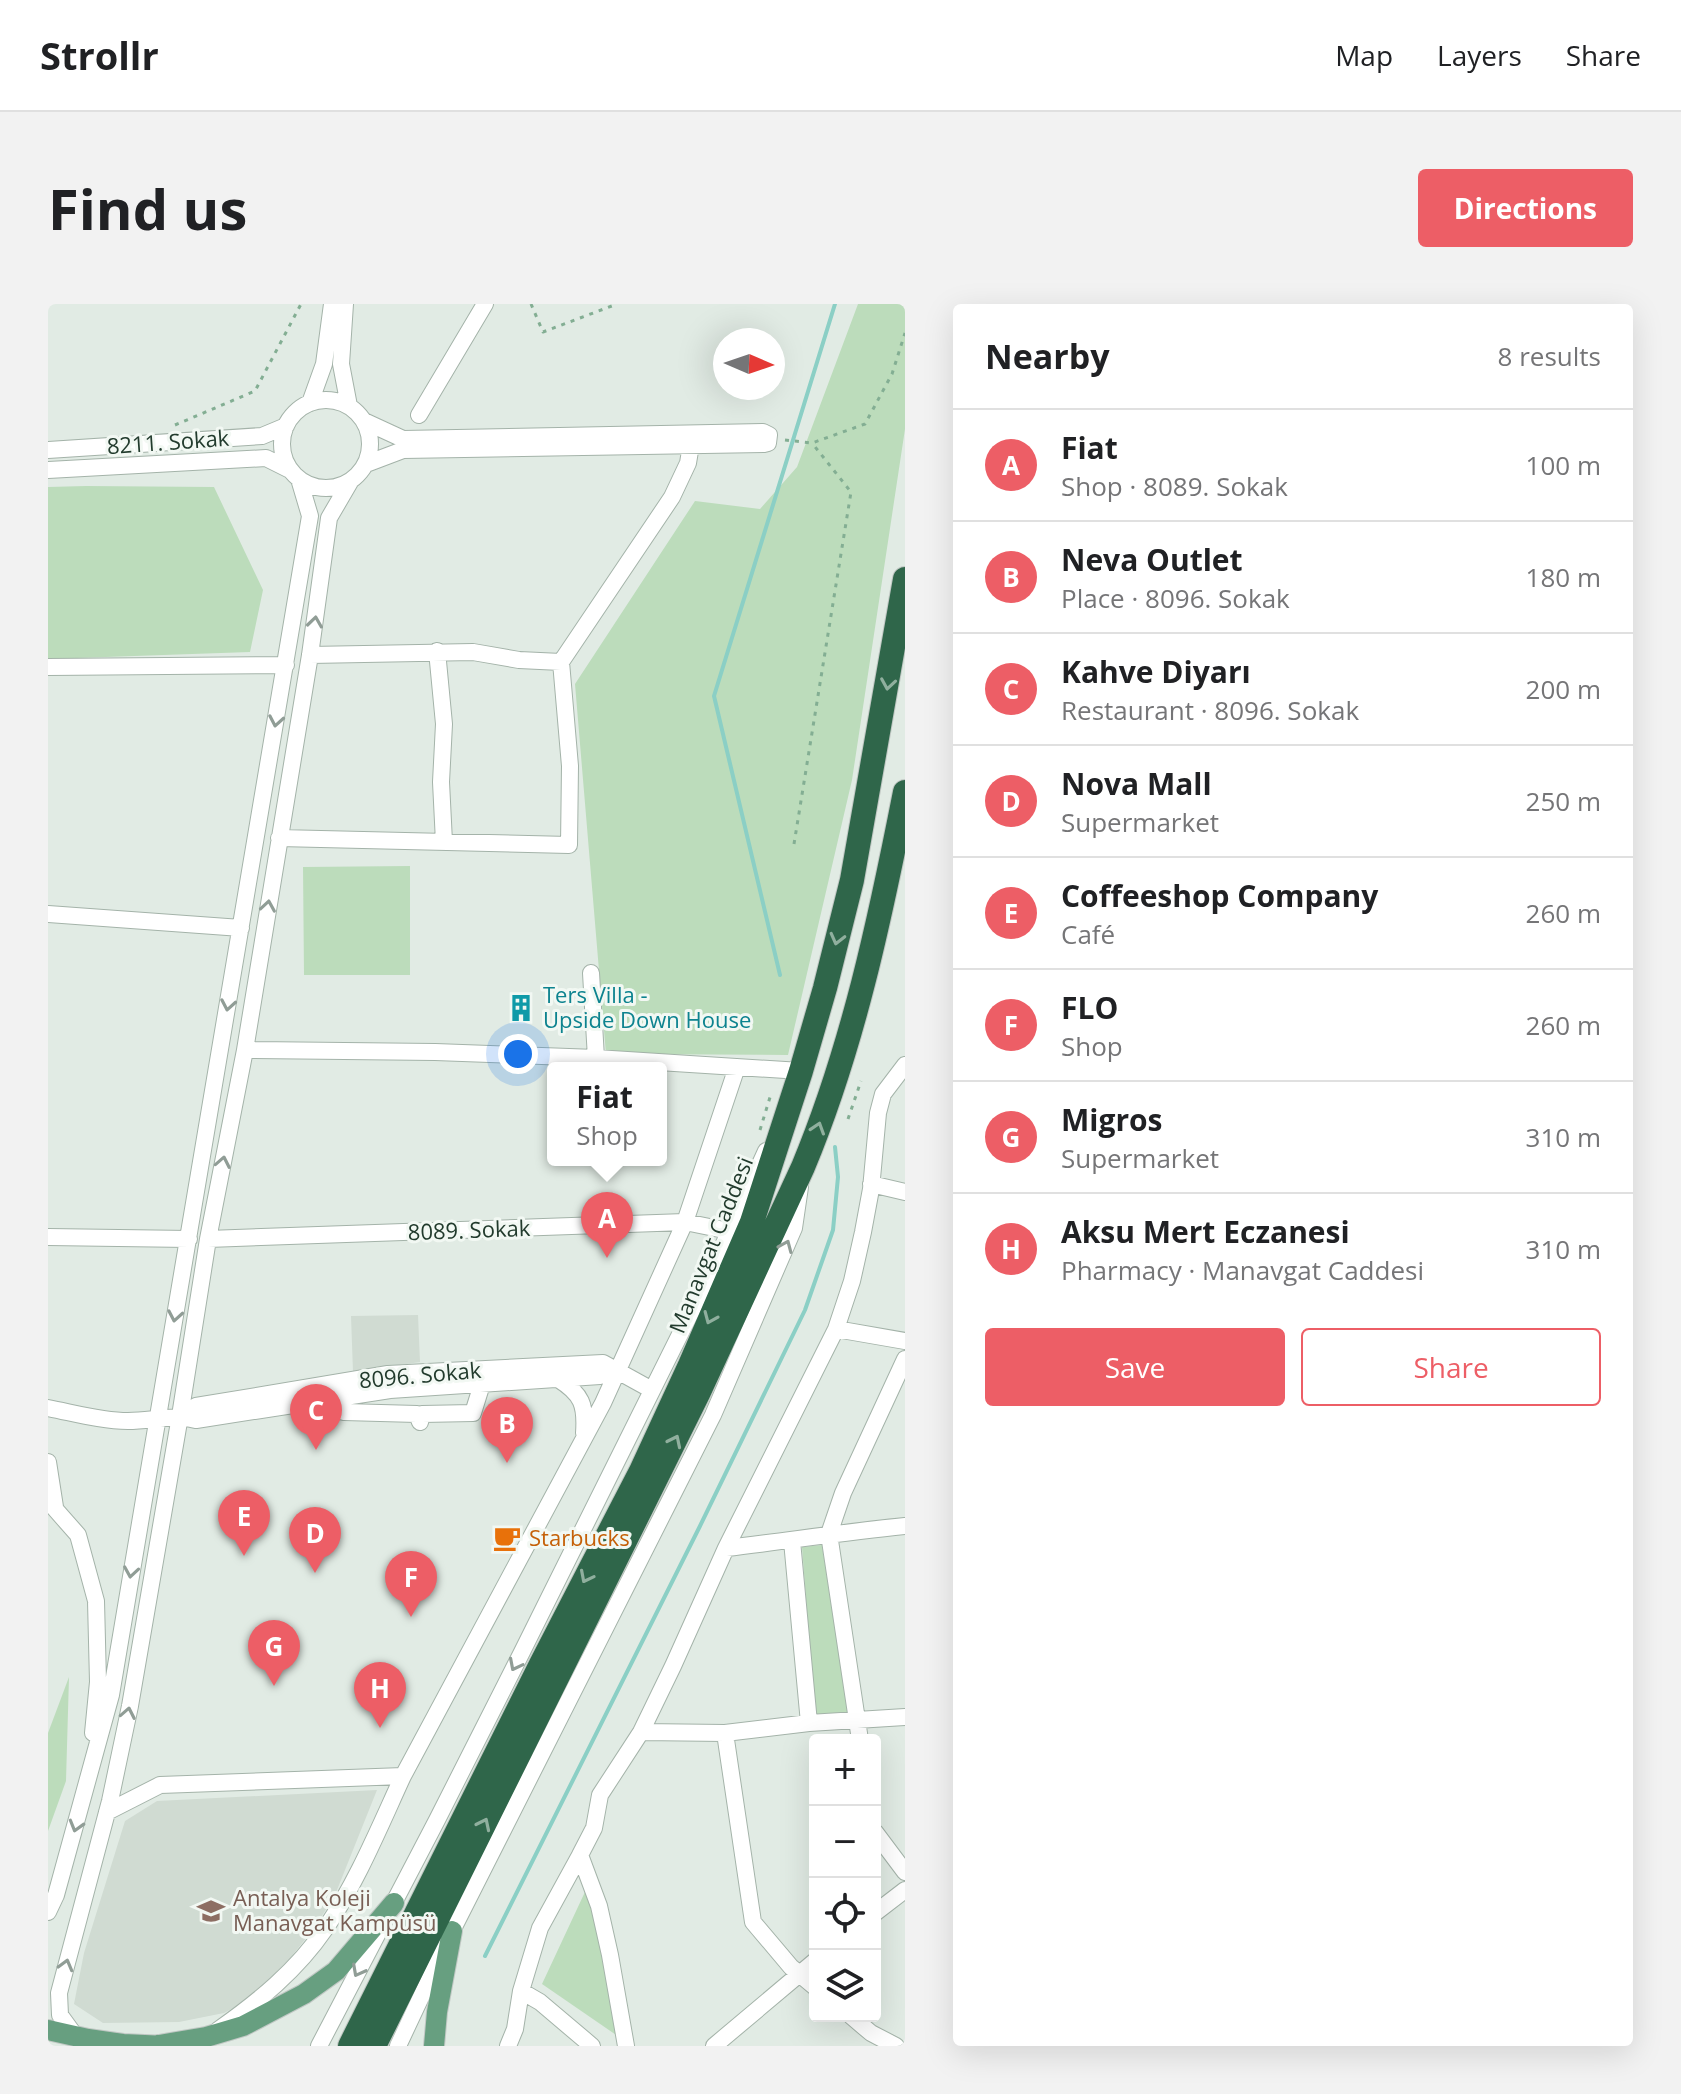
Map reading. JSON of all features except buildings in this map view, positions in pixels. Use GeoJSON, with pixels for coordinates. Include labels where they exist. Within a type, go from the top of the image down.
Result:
{"type":"FeatureCollection","features":[{"type":"Feature","properties":{"kind":"highway","name":"Manavgat Caddesi"},"geometry":{"type":"LineString","coordinates":[[440,1888],[641,1471],[752,1222],[801,1071],[852,880],[905,579]]}},
{"type":"Feature","properties":{"kind":"highway"},"geometry":{"type":"LineString","coordinates":[[350,2046],[440,1888],[698,1394],[803,1167],[846,1045],[869,964],[905,792]]}},
{"type":"Feature","properties":{"kind":"highway"},"geometry":{"type":"LineString","coordinates":[[374,2046],[440,1888]]}},
{"type":"Feature","properties":{"kind":"main road"},"geometry":{"type":"LineString","coordinates":[[159,2045],[206,2037],[243,2026],[304,1994],[336,1971],[394,1903]]}},
{"type":"Feature","properties":{"kind":"main road"},"geometry":{"type":"LineString","coordinates":[[434,2046],[452,1931]]}},
{"type":"Feature","properties":{"kind":"main road"},"geometry":{"type":"LineString","coordinates":[[48,2030],[123,2044],[166,2046]]}},
{"type":"Feature","properties":{"kind":"street"},"geometry":{"type":"LineString","coordinates":[[310,403],[324,364],[332,304]]}},
{"type":"Feature","properties":{"kind":"street"},"geometry":{"type":"LineString","coordinates":[[345,304],[341,364],[349,406]]}},
{"type":"Feature","properties":{"kind":"street"},"geometry":{"type":"LineString","coordinates":[[419,415],[485,304]]}},
{"type":"Feature","properties":{"kind":"street"},"geometry":{"type":"LineString","coordinates":[[48,470],[266,458],[295,475],[318,488],[331,489],[356,477],[366,464],[370,439],[364,421],[357,412],[329,399],[300,408],[289,419],[283,433],[282,448],[286,463],[295,475],[310,516],[111,1695],[88,1785],[56,1895],[48,1912]]}},
{"type":"Feature","properties":{"kind":"street"},"geometry":{"type":"LineString","coordinates":[[364,421],[403,439],[763,432],[769,435],[768,443],[764,444],[403,450],[366,464]]}},
{"type":"Feature","properties":{"kind":"street","name":"8211. Sokak"},"geometry":{"type":"LineString","coordinates":[[48,450],[262,436],[286,426]]}},
{"type":"Feature","properties":{"kind":"street"},"geometry":{"type":"LineString","coordinates":[[279,838],[569,845],[570,766],[561,662],[672,497],[688,463],[691,445]]}},
{"type":"Feature","properties":{"kind":"street"},"geometry":{"type":"LineString","coordinates":[[76,2037],[60,2015],[59,1993],[107,1812],[130,1706],[208,1239],[245,1050],[310,655],[329,518],[350,482]]}},
{"type":"Feature","properties":{"kind":"street"},"geometry":{"type":"LineString","coordinates":[[437,651],[444,724],[441,782],[444,842]]}},
{"type":"Feature","properties":{"kind":"street"},"geometry":{"type":"LineString","coordinates":[[310,655],[473,652],[519,660],[561,662]]}},
{"type":"Feature","properties":{"kind":"street"},"geometry":{"type":"LineString","coordinates":[[48,667],[286,665]]}},
{"type":"Feature","properties":{"kind":"street"},"geometry":{"type":"LineString","coordinates":[[48,914],[241,928]]}},
{"type":"Feature","properties":{"kind":"street"},"geometry":{"type":"LineString","coordinates":[[591,973],[596,1058]]}},
{"type":"Feature","properties":{"kind":"street"},"geometry":{"type":"LineString","coordinates":[[245,1050],[435,1052],[659,1062]]}},
{"type":"Feature","properties":{"kind":"street"},"geometry":{"type":"LineString","coordinates":[[667,1063],[801,1071]]}},
{"type":"Feature","properties":{"kind":"street"},"geometry":{"type":"LineString","coordinates":[[508,2046],[540,1928],[594,1828],[600,1795],[641,1732],[726,1548],[836,1329],[852,1281],[863,1232],[878,1113],[883,1094],[905,1065]]}},
{"type":"Feature","properties":{"kind":"street"},"geometry":{"type":"LineString","coordinates":[[206,2037],[256,2003],[296,1965],[342,1901],[403,1776],[616,1371],[685,1222],[737,1067]]}},
{"type":"Feature","properties":{"kind":"street"},"geometry":{"type":"LineString","coordinates":[[319,2046],[522,1652],[711,1272],[762,1157],[786,1119]]}},
{"type":"Feature","properties":{"kind":"street"},"geometry":{"type":"LineString","coordinates":[[398,2046],[452,1931],[713,1415],[794,1228],[803,1167]]}},
{"type":"Feature","properties":{"kind":"street"},"geometry":{"type":"LineString","coordinates":[[871,1184],[905,1192]]}},
{"type":"Feature","properties":{"kind":"street","name":"8089. Sokak"},"geometry":{"type":"LineString","coordinates":[[208,1239],[685,1222],[729,1231]]}},
{"type":"Feature","properties":{"kind":"street"},"geometry":{"type":"LineString","coordinates":[[48,1237],[189,1239]]}},
{"type":"Feature","properties":{"kind":"street"},"geometry":{"type":"LineString","coordinates":[[836,1329],[905,1341]]}},
{"type":"Feature","properties":{"kind":"street"},"geometry":{"type":"LineString","coordinates":[[859,1734],[829,1534],[843,1493],[905,1359]]}},
{"type":"Feature","properties":{"kind":"street","name":"8096. Sokak"},"geometry":{"type":"LineString","coordinates":[[48,1408],[125,1421],[156,1420],[180,1416],[196,1406],[388,1374],[603,1363],[652,1390]]}},
{"type":"Feature","properties":{"kind":"street","name":"8096. Sokak"},"geometry":{"type":"LineString","coordinates":[[180,1416],[196,1420],[390,1390],[600,1376],[616,1371]]}},
{"type":"Feature","properties":{"kind":"street"},"geometry":{"type":"LineString","coordinates":[[558,1379],[574,1388],[586,1412],[584,1437]]}},
{"type":"Feature","properties":{"kind":"street"},"geometry":{"type":"LineString","coordinates":[[305,1403],[344,1412],[417,1414],[420,1422],[422,1414],[473,1413],[482,1384]]}},
{"type":"Feature","properties":{"kind":"street"},"geometry":{"type":"LineString","coordinates":[[48,1462],[51,1504],[78,1535],[96,1601],[98,1682],[88,1785]]}},
{"type":"Feature","properties":{"kind":"street"},"geometry":{"type":"LineString","coordinates":[[726,1548],[905,1526]]}},
{"type":"Feature","properties":{"kind":"street"},"geometry":{"type":"LineString","coordinates":[[792,1541],[809,1723]]}},
{"type":"Feature","properties":{"kind":"street"},"geometry":{"type":"LineString","coordinates":[[641,1732],[725,1733],[809,1723],[905,1717]]}},
{"type":"Feature","properties":{"kind":"street"},"geometry":{"type":"LineString","coordinates":[[725,1733],[753,1922],[809,1982]]}},
{"type":"Feature","properties":{"kind":"street"},"geometry":{"type":"LineString","coordinates":[[107,1812],[160,1785],[403,1776]]}},
{"type":"Feature","properties":{"kind":"street"},"geometry":{"type":"LineString","coordinates":[[881,1840],[905,1872]]}},
{"type":"Feature","properties":{"kind":"street"},"geometry":{"type":"LineString","coordinates":[[580,1855],[599,1906],[626,2046]]}},
{"type":"Feature","properties":{"kind":"street"},"geometry":{"type":"LineString","coordinates":[[881,1908],[905,1890]]}},
{"type":"Feature","properties":{"kind":"street"},"geometry":{"type":"LineString","coordinates":[[714,2046],[809,1966]]}},
{"type":"Feature","properties":{"kind":"street"},"geometry":{"type":"LineString","coordinates":[[521,1991],[540,2002],[592,2046]]}},
{"type":"Feature","properties":{"kind":"street"},"geometry":{"type":"LineString","coordinates":[[858,2022],[896,2046]]}},
{"type":"Feature","properties":{"kind":"path"},"geometry":{"type":"LineString","coordinates":[[173,426],[255,391],[301,304]]}},
{"type":"Feature","properties":{"kind":"path"},"geometry":{"type":"LineString","coordinates":[[531,304],[543,332],[617,304]]}},
{"type":"Feature","properties":{"kind":"path"},"geometry":{"type":"LineString","coordinates":[[769,438],[812,443],[865,424],[892,374],[905,333]]}},
{"type":"Feature","properties":{"kind":"path"},"geometry":{"type":"LineString","coordinates":[[794,844],[851,492],[812,443]]}},
{"type":"Feature","properties":{"kind":"path"},"geometry":{"type":"LineString","coordinates":[[848,1119],[861,1081]]}},
{"type":"Feature","properties":{"kind":"path"},"geometry":{"type":"LineString","coordinates":[[760,1130],[771,1094]]}},
{"type":"Feature","properties":{"kind":"shaded area"},"geometry":{"type":"Polygon","coordinates":[[[418,1315],[420,1362],[353,1372],[351,1316],[418,1315]]]}},
{"type":"Feature","properties":{"kind":"shaded area","name":"Antalya Koleji Manavgat Kampüsü"},"geometry":{"type":"Polygon","coordinates":[[[377,1790],[335,1895],[315,1927],[287,1962],[239,2005],[224,2013],[179,2022],[103,2023],[74,2004],[84,1953],[125,1821],[157,1801],[377,1790]]]}},
{"type":"Feature","properties":{"kind":"green space"},"geometry":{"type":"Polygon","coordinates":[[[858,304],[905,304],[905,429],[852,780],[788,1055],[606,1054],[575,684],[695,501],[760,509],[797,467],[858,304]]]}},
{"type":"Feature","properties":{"kind":"green space"},"geometry":{"type":"Polygon","coordinates":[[[48,487],[214,487],[263,590],[250,652],[48,659],[48,487]]]}},
{"type":"Feature","properties":{"kind":"green space"},"geometry":{"type":"Polygon","coordinates":[[[410,866],[410,975],[304,975],[303,867],[410,866]]]}},
{"type":"Feature","properties":{"kind":"green space"},"geometry":{"type":"Polygon","coordinates":[[[822,1545],[848,1714],[815,1716],[802,1547],[822,1545]]]}},
{"type":"Feature","properties":{"kind":"green space"},"geometry":{"type":"Polygon","coordinates":[[[69,1677],[66,1781],[48,1831],[48,1733],[69,1677]]]}},
{"type":"Feature","properties":{"kind":"green space"},"geometry":{"type":"Polygon","coordinates":[[[591,1879],[622,2039],[542,1984],[591,1879]]]}},
{"type":"Feature","properties":{"kind":"waterway"},"geometry":{"type":"LineString","coordinates":[[780,975],[714,696],[835,304]]}},
{"type":"Feature","properties":{"kind":"waterway"},"geometry":{"type":"LineString","coordinates":[[485,1956],[805,1310],[833,1230],[838,1177],[835,1147]]}},
{"type":"Feature","properties":{"kind":"place","name":"Ters Villa - Upside Down House"},"geometry":{"type":"Point","coordinates":[521,1008]}},
{"type":"Feature","properties":{"kind":"place","name":"Fiat"},"geometry":{"type":"Point","coordinates":[607,1258]}},
{"type":"Feature","properties":{"kind":"place","name":"Kahve Diyarı"},"geometry":{"type":"Point","coordinates":[316,1450]}},
{"type":"Feature","properties":{"kind":"place","name":"Neva Outlet"},"geometry":{"type":"Point","coordinates":[507,1463]}},
{"type":"Feature","properties":{"kind":"place","name":"Starbucks"},"geometry":{"type":"Point","coordinates":[507,1538]}},
{"type":"Feature","properties":{"kind":"place","name":"Coffeeshop Company"},"geometry":{"type":"Point","coordinates":[244,1556]}},
{"type":"Feature","properties":{"kind":"place","name":"Nova Mall"},"geometry":{"type":"Point","coordinates":[315,1573]}},
{"type":"Feature","properties":{"kind":"place","name":"FLO"},"geometry":{"type":"Point","coordinates":[411,1617]}},
{"type":"Feature","properties":{"kind":"place","name":"Migros"},"geometry":{"type":"Point","coordinates":[274,1686]}},
{"type":"Feature","properties":{"kind":"place","name":"Aksu Mert Eczanesi"},"geometry":{"type":"Point","coordinates":[380,1728]}},
{"type":"Feature","properties":{"kind":"place","name":"Antalya Koleji Manavgat Kampüsü"},"geometry":{"type":"Point","coordinates":[211,1911]}}]}
